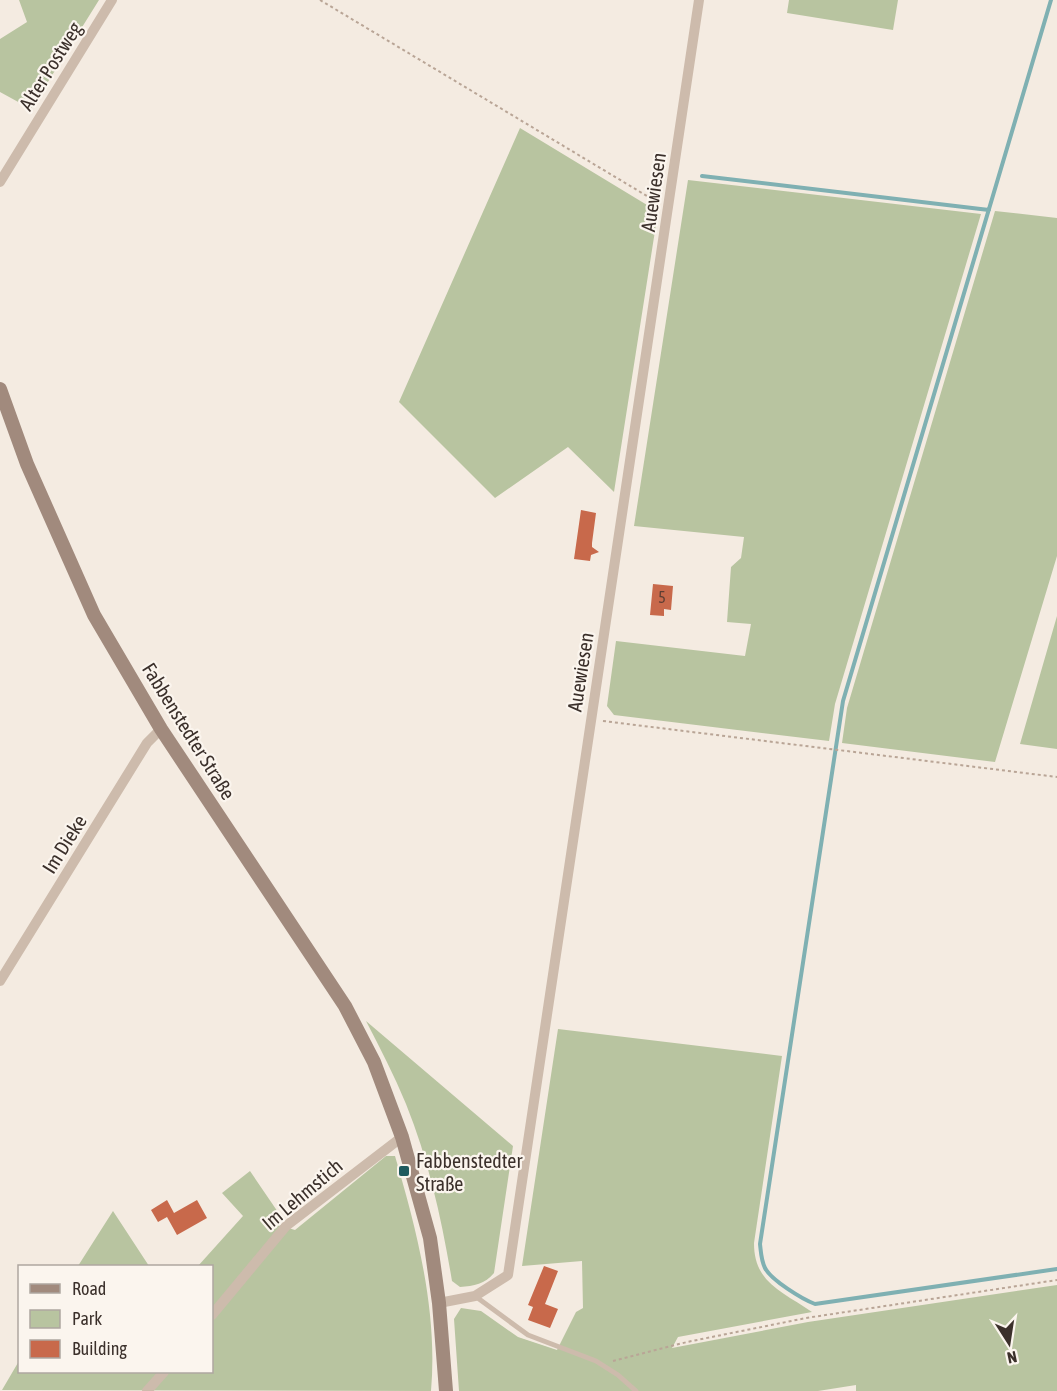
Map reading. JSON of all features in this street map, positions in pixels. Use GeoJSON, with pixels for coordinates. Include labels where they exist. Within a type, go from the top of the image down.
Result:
{"type":"FeatureCollection","features":[{"type":"Feature","properties":{"kind":"street","name":"Alter Postweg"},"geometry":{"type":"LineString","coordinates":[[0,182],[112,0]]}},
{"type":"Feature","properties":{"kind":"street","name":"Auewiesen"},"geometry":{"type":"LineString","coordinates":[[439,1303],[475,1296],[508,1275],[699,0]]}},
{"type":"Feature","properties":{"kind":"street","name":"Fabbenstedter Straße"},"geometry":{"type":"LineString","coordinates":[[0,389],[27,464],[94,615],[161,729],[345,1006],[374,1062],[402,1137],[430,1238],[439,1303],[446,1391]]}},
{"type":"Feature","properties":{"kind":"street","name":"Im Dieke"},"geometry":{"type":"LineString","coordinates":[[0,981],[147,743],[161,729]]}},
{"type":"Feature","properties":{"kind":"street","name":"Im Lehmstich"},"geometry":{"type":"LineString","coordinates":[[213,1314],[286,1226],[402,1137]]}},
{"type":"Feature","properties":{"kind":"street"},"geometry":{"type":"LineString","coordinates":[[147,1391],[162,1373]]}},
{"type":"Feature","properties":{"kind":"lane"},"geometry":{"type":"LineString","coordinates":[[475,1296],[528,1335],[602,1364],[636,1391]]}},
{"type":"Feature","properties":{"kind":"path"},"geometry":{"type":"LineString","coordinates":[[320,0],[653,201],[669,204]]}},
{"type":"Feature","properties":{"kind":"path"},"geometry":{"type":"LineString","coordinates":[[591,719],[1057,777]]}},
{"type":"Feature","properties":{"kind":"path"},"geometry":{"type":"LineString","coordinates":[[602,1364],[687,1342],[806,1318],[1057,1280]]}},
{"type":"Feature","properties":{"kind":"green space"},"geometry":{"type":"Polygon","coordinates":[[[19,0],[99,0],[31,109],[0,92],[0,39],[27,22],[19,0]]]}},
{"type":"Feature","properties":{"kind":"green space"},"geometry":{"type":"Polygon","coordinates":[[[789,0],[898,0],[893,30],[787,13],[789,0]]]}},
{"type":"Feature","properties":{"kind":"green space"},"geometry":{"type":"Polygon","coordinates":[[[520,128],[652,208],[657,218],[614,492],[568,447],[495,498],[399,402],[520,128]]]}},
{"type":"Feature","properties":{"kind":"green space"},"geometry":{"type":"Polygon","coordinates":[[[688,180],[981,214],[835,704],[829,741],[614,715],[607,706],[616,641],[745,656],[751,624],[727,622],[731,567],[741,558],[744,537],[634,526],[688,180]]]}},
{"type":"Feature","properties":{"kind":"green space"},"geometry":{"type":"Polygon","coordinates":[[[995,211],[1057,218],[1057,556],[995,762],[842,743],[847,708],[995,211]]]}},
{"type":"Feature","properties":{"kind":"green space"},"geometry":{"type":"Polygon","coordinates":[[[1057,616],[1057,749],[1020,744],[1057,616]]]}},
{"type":"Feature","properties":{"kind":"green space"},"geometry":{"type":"Polygon","coordinates":[[[366,1021],[513,1146],[494,1273],[483,1282],[460,1287],[452,1281],[439,1214],[421,1147],[401,1093],[366,1021]]]}},
{"type":"Feature","properties":{"kind":"green space"},"geometry":{"type":"Polygon","coordinates":[[[558,1029],[782,1056],[754,1243],[755,1257],[764,1277],[772,1285],[812,1312],[678,1337],[672,1348],[808,1322],[1057,1285],[1057,1391],[856,1391],[856,1385],[818,1391],[459,1391],[454,1319],[461,1308],[481,1311],[518,1337],[557,1350],[576,1312],[583,1308],[582,1261],[522,1266],[558,1029]]]}},
{"type":"Feature","properties":{"kind":"green space"},"geometry":{"type":"Polygon","coordinates":[[[386,1156],[395,1156],[424,1272],[431,1332],[431,1391],[2,1390],[18,1363],[18,1373],[213,1373],[213,1265],[199,1265],[243,1216],[222,1193],[250,1171],[282,1218],[278,1225],[295,1230],[386,1156]]]}},
{"type":"Feature","properties":{"kind":"green space"},"geometry":{"type":"Polygon","coordinates":[[[113,1211],[148,1265],[79,1265],[113,1211]]]}},
{"type":"Feature","properties":{"kind":"building"},"geometry":{"type":"Polygon","coordinates":[[[581,510],[596,513],[592,547],[599,552],[591,555],[590,561],[574,559],[581,510]]]}},
{"type":"Feature","properties":{"kind":"building"},"geometry":{"type":"Polygon","coordinates":[[[653,584],[673,586],[671,610],[664,609],[664,616],[650,615],[653,584]]]}},
{"type":"Feature","properties":{"kind":"building"},"geometry":{"type":"Polygon","coordinates":[[[167,1200],[174,1213],[197,1200],[207,1218],[177,1235],[167,1217],[158,1222],[151,1210],[167,1200]]]}},
{"type":"Feature","properties":{"kind":"building"},"geometry":{"type":"Polygon","coordinates":[[[544,1266],[558,1271],[545,1304],[558,1309],[550,1328],[528,1320],[533,1307],[528,1305],[544,1266]]]}},
{"type":"Feature","properties":{"kind":"waterway"},"geometry":{"type":"LineString","coordinates":[[1051,0],[843,701],[760,1244],[763,1262],[768,1273],[787,1289],[815,1304],[1057,1269]]}},
{"type":"Feature","properties":{"kind":"waterway"},"geometry":{"type":"LineString","coordinates":[[702,176],[989,210]]}},
{"type":"Feature","properties":{"kind":"place","name":"Fabbenstedter Straße"},"geometry":{"type":"Point","coordinates":[404,1171]}}]}
